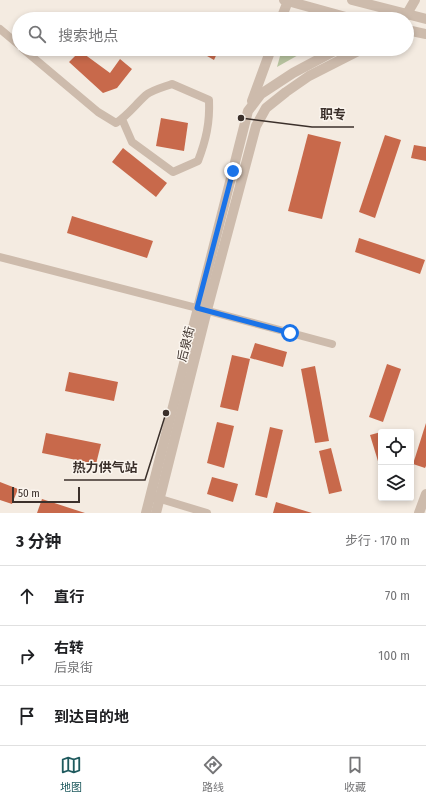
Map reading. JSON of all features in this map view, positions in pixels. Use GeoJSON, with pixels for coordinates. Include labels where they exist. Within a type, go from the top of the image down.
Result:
{"type":"FeatureCollection","features":[{"type":"Feature","properties":{"kind":"street"},"geometry":{"type":"LineString","coordinates":[[283,12],[286,0],[320,12]]}},
{"type":"Feature","properties":{"kind":"street"},"geometry":{"type":"LineString","coordinates":[[352,0],[389,12]]}},
{"type":"Feature","properties":{"kind":"street"},"geometry":{"type":"LineString","coordinates":[[408,12],[415,0]]}},
{"type":"Feature","properties":{"kind":"street"},"geometry":{"type":"LineString","coordinates":[[414,18],[426,19]]}},
{"type":"Feature","properties":{"kind":"street"},"geometry":{"type":"LineString","coordinates":[[0,29],[12,39]]}},
{"type":"Feature","properties":{"kind":"street"},"geometry":{"type":"LineString","coordinates":[[414,31],[426,34]]}},
{"type":"Feature","properties":{"kind":"street"},"geometry":{"type":"LineString","coordinates":[[31,56],[98,112],[116,123],[147,94],[172,84],[209,100],[210,117],[205,144],[198,161],[173,172],[132,142],[122,119]]}},
{"type":"Feature","properties":{"kind":"street"},"geometry":{"type":"LineString","coordinates":[[248,111],[268,56]]}},
{"type":"Feature","properties":{"kind":"street","name":"后泉街"},"geometry":{"type":"LineString","coordinates":[[156,513],[155,498],[197,308],[248,111],[261,94],[293,73],[323,56]]}},
{"type":"Feature","properties":{"kind":"street","name":"后泉街"},"geometry":{"type":"LineString","coordinates":[[146,513],[155,498],[256,126],[266,108],[309,76],[348,56]]}},
{"type":"Feature","properties":{"kind":"street"},"geometry":{"type":"LineString","coordinates":[[0,257],[207,310],[332,344]]}},
{"type":"Feature","properties":{"kind":"street"},"geometry":{"type":"LineString","coordinates":[[419,513],[426,494]]}},
{"type":"Feature","properties":{"kind":"street"},"geometry":{"type":"LineString","coordinates":[[155,498],[207,513]]}},
{"type":"Feature","properties":{"kind":"green space"},"geometry":{"type":"Polygon","coordinates":[[[280,56],[297,56],[277,67],[280,56]]]}},
{"type":"Feature","properties":{"kind":"building"},"geometry":{"type":"Polygon","coordinates":[[[75,56],[87,56],[110,73],[120,59],[132,69],[117,88],[103,93],[69,62],[75,56]]]}},
{"type":"Feature","properties":{"kind":"building"},"geometry":{"type":"Polygon","coordinates":[[[207,56],[216,56],[214,60],[207,56]]]}},
{"type":"Feature","properties":{"kind":"building"},"geometry":{"type":"Polygon","coordinates":[[[161,118],[188,123],[184,151],[156,146],[161,118]]]}},
{"type":"Feature","properties":{"kind":"building"},"geometry":{"type":"Polygon","coordinates":[[[308,134],[341,142],[322,219],[288,211],[308,134]]]}},
{"type":"Feature","properties":{"kind":"building"},"geometry":{"type":"Polygon","coordinates":[[[385,135],[401,140],[375,218],[359,212],[385,135]]]}},
{"type":"Feature","properties":{"kind":"building"},"geometry":{"type":"Polygon","coordinates":[[[414,145],[426,147],[426,161],[411,158],[414,145]]]}},
{"type":"Feature","properties":{"kind":"building"},"geometry":{"type":"Polygon","coordinates":[[[123,148],[167,183],[156,197],[112,162],[123,148]]]}},
{"type":"Feature","properties":{"kind":"building"},"geometry":{"type":"Polygon","coordinates":[[[72,216],[153,241],[147,258],[67,233],[72,216]]]}},
{"type":"Feature","properties":{"kind":"building"},"geometry":{"type":"Polygon","coordinates":[[[359,238],[425,260],[420,274],[355,252],[359,238]]]}},
{"type":"Feature","properties":{"kind":"building"},"geometry":{"type":"Polygon","coordinates":[[[255,343],[287,352],[283,367],[250,358],[255,343]]]}},
{"type":"Feature","properties":{"kind":"building"},"geometry":{"type":"Polygon","coordinates":[[[232,355],[250,359],[238,411],[220,407],[232,355]]]}},
{"type":"Feature","properties":{"kind":"building"},"geometry":{"type":"Polygon","coordinates":[[[387,364],[401,369],[383,422],[369,417],[387,364]]]}},
{"type":"Feature","properties":{"kind":"building"},"geometry":{"type":"Polygon","coordinates":[[[315,366],[329,441],[315,443],[301,369],[315,366]]]}},
{"type":"Feature","properties":{"kind":"building"},"geometry":{"type":"Polygon","coordinates":[[[69,372],[118,382],[114,401],[65,391],[69,372]]]}},
{"type":"Feature","properties":{"kind":"building"},"geometry":{"type":"Polygon","coordinates":[[[217,422],[234,426],[224,468],[207,463],[217,422]]]}},
{"type":"Feature","properties":{"kind":"building"},"geometry":{"type":"Polygon","coordinates":[[[426,423],[425,468],[414,464],[426,423]]]}},
{"type":"Feature","properties":{"kind":"building"},"geometry":{"type":"Polygon","coordinates":[[[270,427],[283,430],[267,498],[255,495],[270,427]]]}},
{"type":"Feature","properties":{"kind":"building"},"geometry":{"type":"Polygon","coordinates":[[[46,433],[101,444],[96,464],[42,453],[46,433]]]}},
{"type":"Feature","properties":{"kind":"building"},"geometry":{"type":"Polygon","coordinates":[[[378,433],[378,461],[370,435],[378,433]]]}},
{"type":"Feature","properties":{"kind":"building"},"geometry":{"type":"Polygon","coordinates":[[[331,448],[342,491],[329,494],[319,451],[331,448]]]}},
{"type":"Feature","properties":{"kind":"building"},"geometry":{"type":"Polygon","coordinates":[[[212,477],[238,484],[233,502],[207,494],[212,477]]]}},
{"type":"Feature","properties":{"kind":"building"},"geometry":{"type":"Polygon","coordinates":[[[0,482],[18,489],[12,504],[0,500],[0,482]]]}},
{"type":"Feature","properties":{"kind":"building"},"geometry":{"type":"Polygon","coordinates":[[[42,499],[85,513],[37,513],[42,499]]]}},
{"type":"Feature","properties":{"kind":"building"},"geometry":{"type":"Polygon","coordinates":[[[276,502],[312,513],[273,513],[276,502]]]}},
{"type":"Feature","properties":{"kind":"place","name":"职专"},"geometry":{"type":"Point","coordinates":[241,118]}},
{"type":"Feature","properties":{"kind":"place","name":"热力供气站"},"geometry":{"type":"Point","coordinates":[166,413]}},
{"type":"Feature","properties":{"kind":"route"},"geometry":{"type":"LineString","coordinates":[[233,171],[197,308],[290,333]]}}]}
